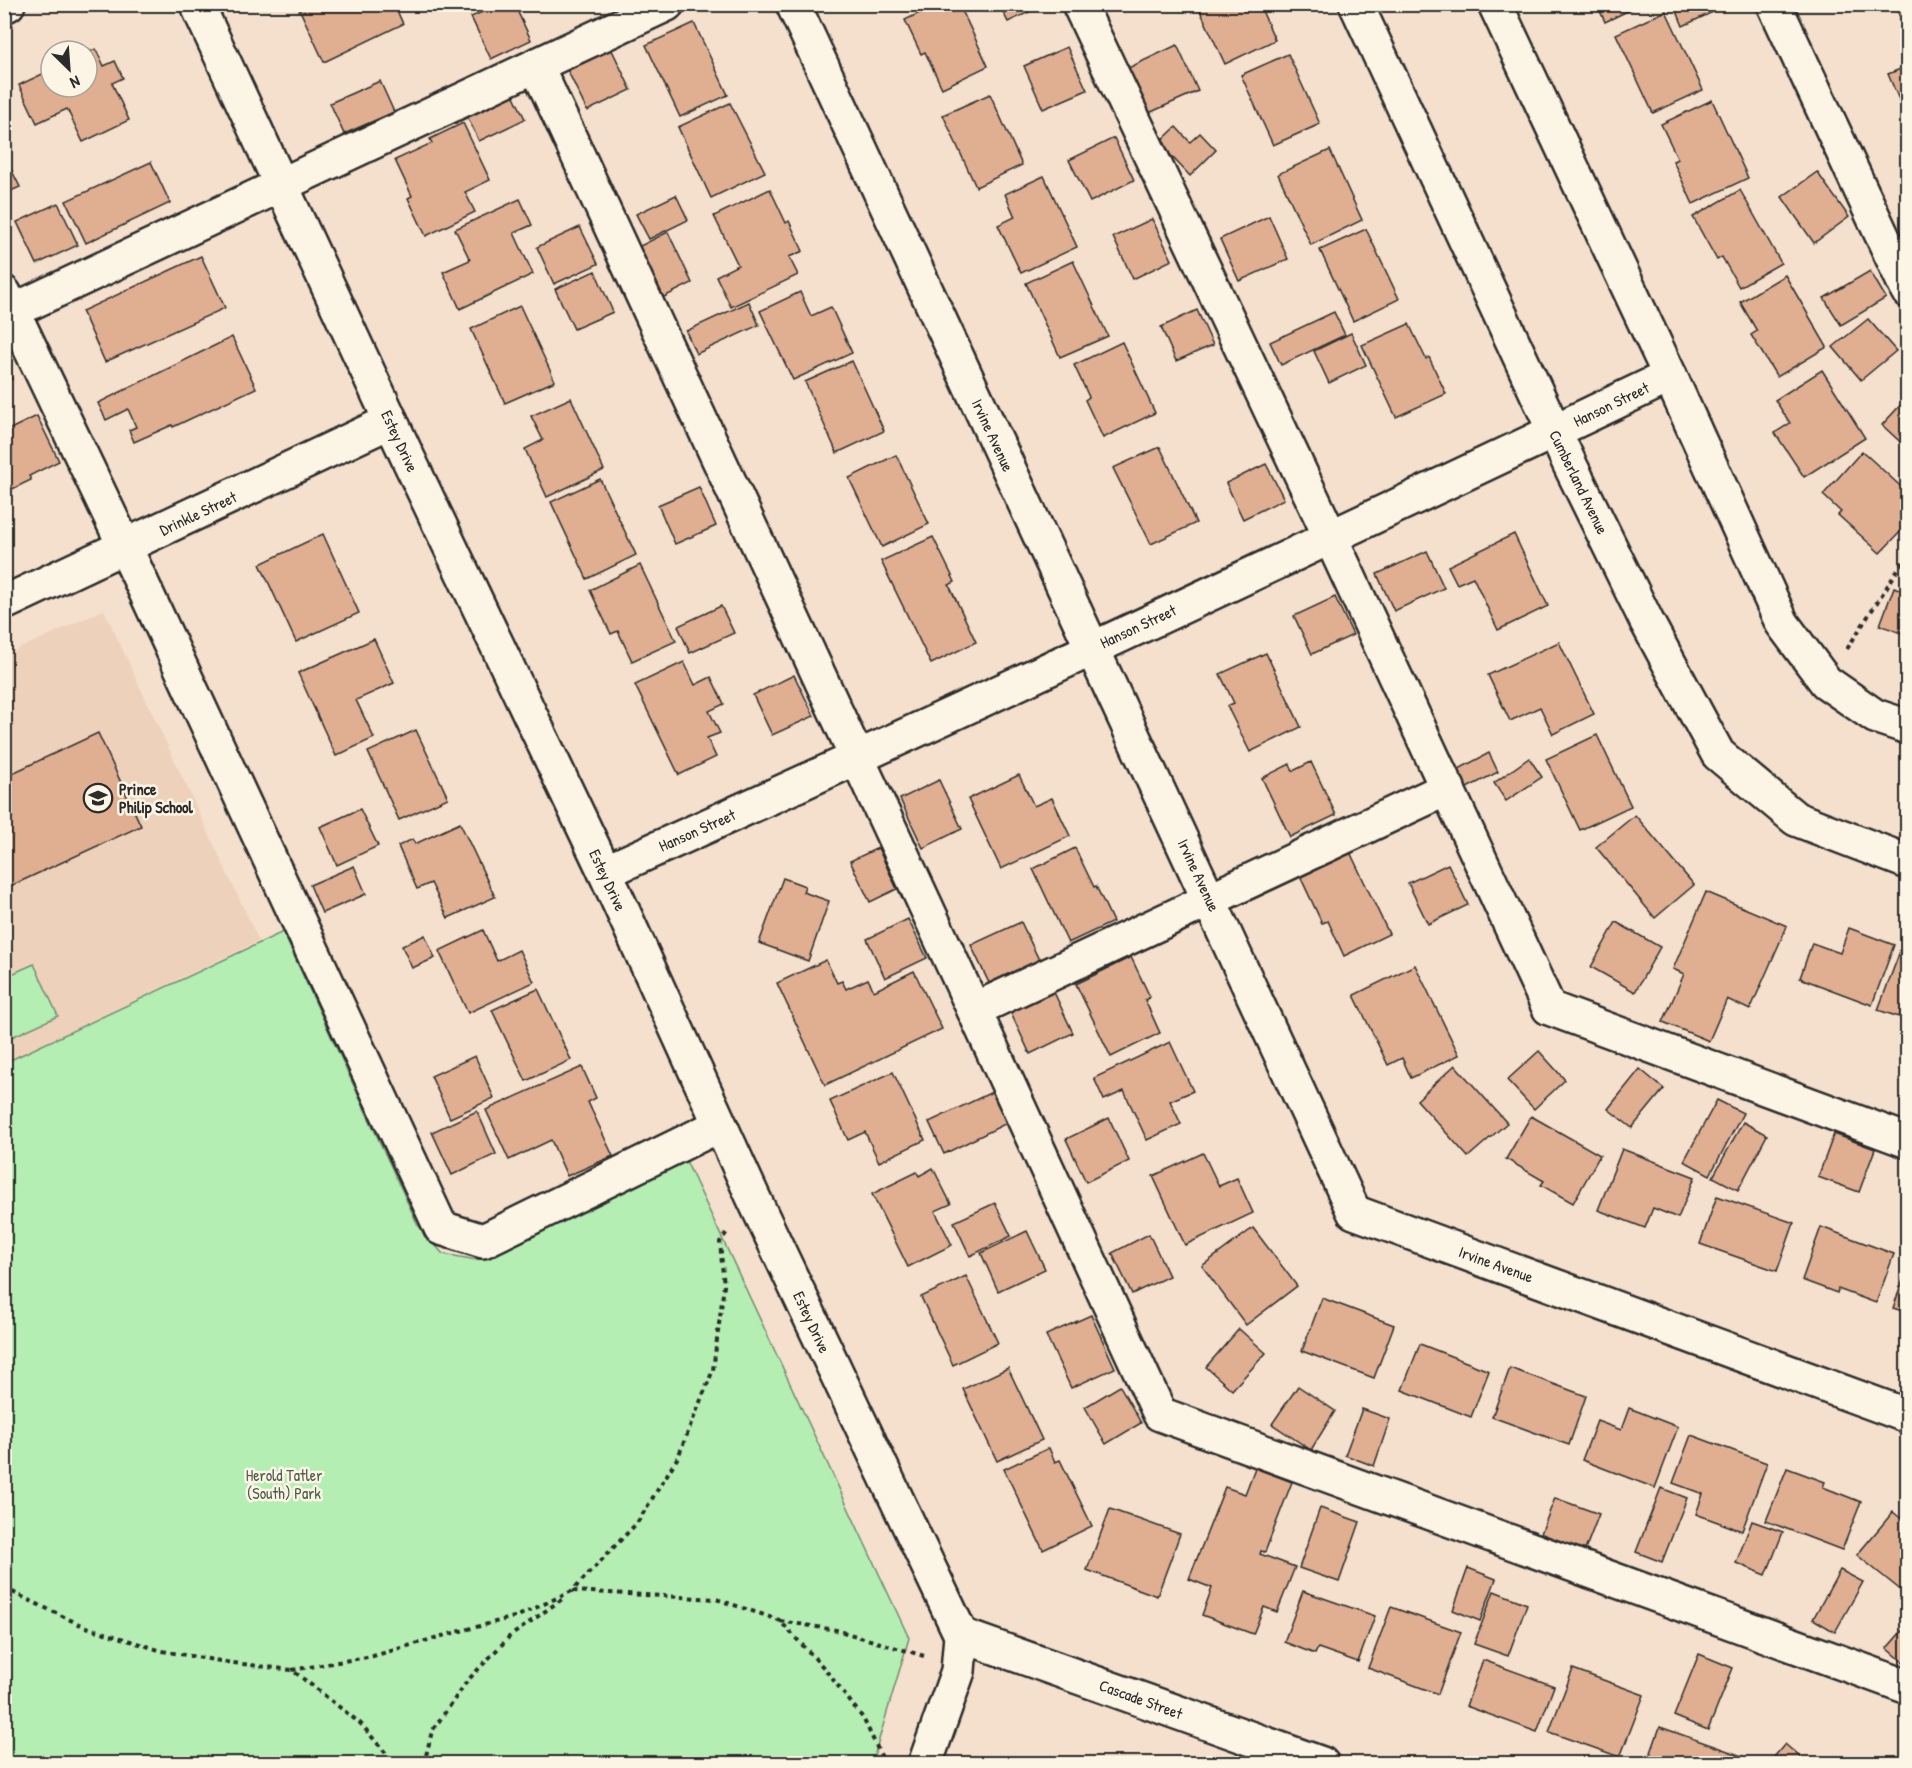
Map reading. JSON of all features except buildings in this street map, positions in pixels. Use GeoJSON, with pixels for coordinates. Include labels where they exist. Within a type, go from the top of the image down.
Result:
{"type":"FeatureCollection","features":[{"type":"Feature","properties":{"kind":"street","name":"Estey Drive"},"geometry":{"type":"LineString","coordinates":[[197,4],[391,421],[605,872],[720,1125],[961,1635]]}},
{"type":"Feature","properties":{"kind":"street"},"geometry":{"type":"LineString","coordinates":[[668,4],[282,186],[7,306],[125,547],[441,1228],[483,1241],[720,1125]]}},
{"type":"Feature","properties":{"kind":"street","name":"Irvine Avenue"},"geometry":{"type":"LineString","coordinates":[[794,4],[1354,1212],[1908,1416]]}},
{"type":"Feature","properties":{"kind":"street"},"geometry":{"type":"LineString","coordinates":[[1080,4],[1331,537],[1549,1008],[1908,1141]]}},
{"type":"Feature","properties":{"kind":"street","name":"Cumberland Avenue"},"geometry":{"type":"LineString","coordinates":[[1356,4],[1554,431],[1647,622],[1718,754],[1796,819],[1908,862]]}},
{"type":"Feature","properties":{"kind":"street"},"geometry":{"type":"LineString","coordinates":[[1495,4],[1670,376],[1782,623],[1826,682],[1875,716],[1908,728]]}},
{"type":"Feature","properties":{"kind":"street"},"geometry":{"type":"LineString","coordinates":[[1774,4],[1908,291]]}},
{"type":"Feature","properties":{"kind":"street"},"geometry":{"type":"LineString","coordinates":[[536,66],[1160,1414],[1908,1687]]}},
{"type":"Feature","properties":{"kind":"street","name":"Hanson Street"},"geometry":{"type":"LineString","coordinates":[[605,872],[858,758],[1670,376]]}},
{"type":"Feature","properties":{"kind":"street","name":"Drinkle Street"},"geometry":{"type":"LineString","coordinates":[[4,603],[391,421]]}},
{"type":"Feature","properties":{"kind":"street"},"geometry":{"type":"LineString","coordinates":[[974,1010],[1448,788]]}},
{"type":"Feature","properties":{"kind":"street"},"geometry":{"type":"LineString","coordinates":[[925,1764],[958,1671],[961,1635]]}},
{"type":"Feature","properties":{"kind":"street","name":"Cascade Street"},"geometry":{"type":"LineString","coordinates":[[961,1635],[1322,1764]]}},
{"type":"Feature","properties":{"kind":"path"},"geometry":{"type":"LineString","coordinates":[[1846,651],[1908,554]]}},
{"type":"Feature","properties":{"kind":"path"},"geometry":{"type":"LineString","coordinates":[[424,1764],[432,1731],[468,1680],[509,1637],[572,1591],[637,1523],[678,1456],[713,1370],[724,1286],[720,1242],[727,1232],[723,1222]]}},
{"type":"Feature","properties":{"kind":"path"},"geometry":{"type":"LineString","coordinates":[[4,1588],[83,1626],[162,1651],[292,1670],[373,1656],[518,1616],[572,1591],[716,1599],[779,1620],[836,1630],[919,1654],[958,1671]]}},
{"type":"Feature","properties":{"kind":"path"},"geometry":{"type":"LineString","coordinates":[[779,1620],[824,1668],[863,1718],[885,1764]]}},
{"type":"Feature","properties":{"kind":"path"},"geometry":{"type":"LineString","coordinates":[[292,1670],[361,1724],[395,1764]]}},
{"type":"Feature","properties":{"kind":"shaded area","name":"Prince Philip School"},"geometry":{"type":"Polygon","coordinates":[[[104,610],[259,941],[5,1062],[5,655],[104,610]]]}},
{"type":"Feature","properties":{"kind":"green space","name":"Herold Tatler (South) Park"},"geometry":{"type":"Polygon","coordinates":[[[283,932],[418,1225],[443,1254],[477,1260],[686,1161],[909,1638],[872,1763],[5,1763],[4,1063],[283,932]]]}},
{"type":"Feature","properties":{"kind":"green space"},"geometry":{"type":"Polygon","coordinates":[[[34,964],[58,1016],[5,1040],[5,977],[34,964]]]}},
{"type":"Feature","properties":{"kind":"place","name":"Prince Philip School"},"geometry":{"type":"Point","coordinates":[98,798]}}]}
